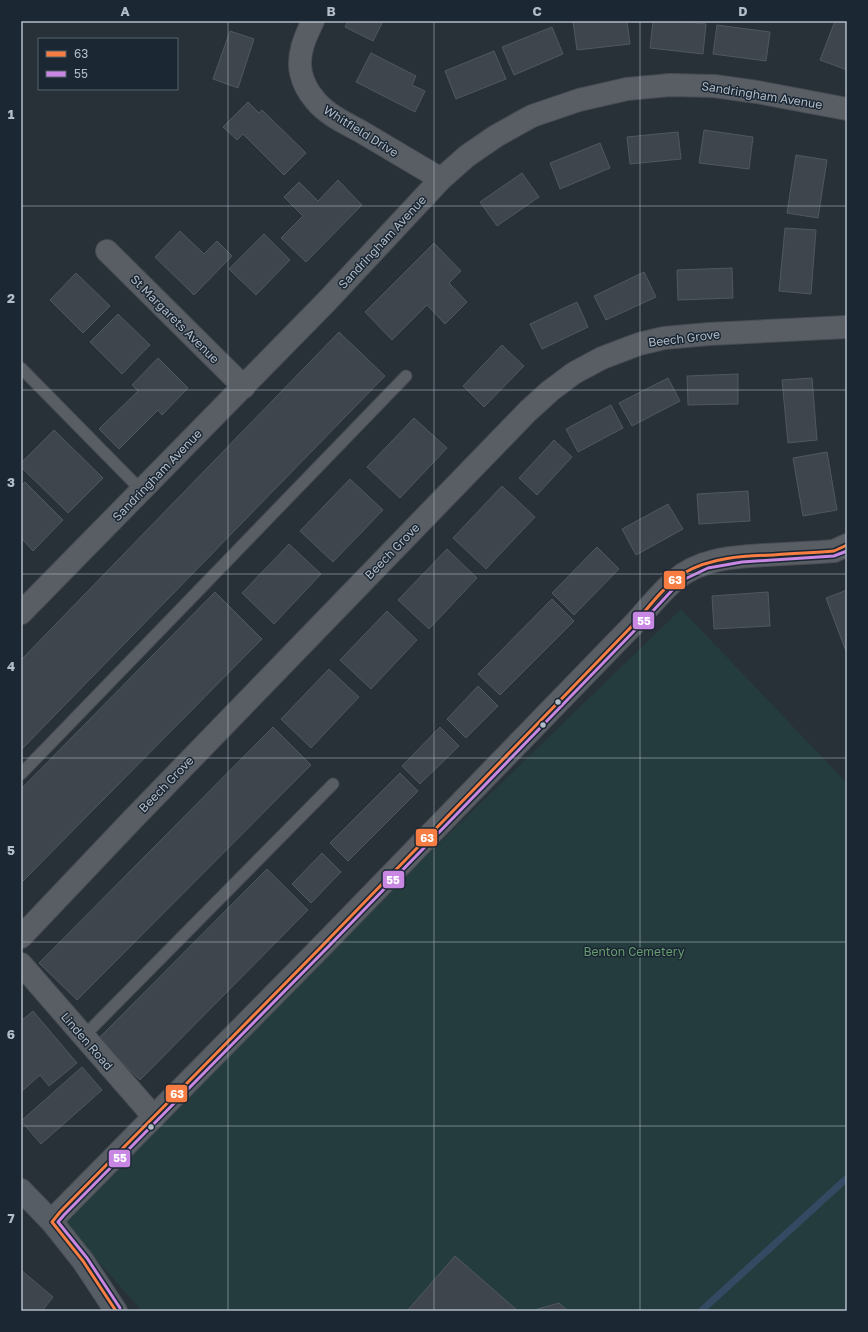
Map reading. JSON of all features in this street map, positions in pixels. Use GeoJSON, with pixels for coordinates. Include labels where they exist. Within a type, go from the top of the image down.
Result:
{"type":"FeatureCollection","features":[{"type":"Feature","properties":{"kind":"main road"},"geometry":{"type":"LineString","coordinates":[[21,1190],[52,1222],[82,1261],[116,1311]]}},
{"type":"Feature","properties":{"kind":"street","name":"Whitfield Drive"},"geometry":{"type":"LineString","coordinates":[[313,21],[301,48],[300,60],[301,73],[315,101],[326,111],[441,180]]}},
{"type":"Feature","properties":{"kind":"street","name":"Sandringham Avenue"},"geometry":{"type":"LineString","coordinates":[[21,613],[244,387],[441,180],[467,156],[496,136],[532,116],[579,100],[627,89],[670,85],[714,86],[847,109]]}},
{"type":"Feature","properties":{"kind":"street","name":"St Margarets Avenue"},"geometry":{"type":"LineString","coordinates":[[107,251],[244,387]]}},
{"type":"Feature","properties":{"kind":"street","name":"Beech Grove"},"geometry":{"type":"LineString","coordinates":[[21,937],[137,814],[528,411],[550,391],[574,373],[602,358],[639,344],[664,338],[709,334],[847,327]]}},
{"type":"Feature","properties":{"kind":"street"},"geometry":{"type":"LineString","coordinates":[[52,1222],[60,1212],[154,1118],[502,761],[674,580],[686,572],[716,560],[737,557],[821,552],[834,550],[847,545]]}},
{"type":"Feature","properties":{"kind":"street","name":"Linden Road"},"geometry":{"type":"LineString","coordinates":[[21,964],[154,1118]]}},
{"type":"Feature","properties":{"kind":"lane"},"geometry":{"type":"LineString","coordinates":[[21,368],[142,490]]}},
{"type":"Feature","properties":{"kind":"lane"},"geometry":{"type":"LineString","coordinates":[[21,774],[406,376]]}},
{"type":"Feature","properties":{"kind":"lane"},"geometry":{"type":"LineString","coordinates":[[83,1037],[333,784]]}},
{"type":"Feature","properties":{"kind":"green space","name":"Benton Cemetery"},"geometry":{"type":"Polygon","coordinates":[[[681,609],[847,783],[847,1311],[142,1311],[62,1221],[334,945],[681,609]]]}},
{"type":"Feature","properties":{"kind":"building"},"geometry":{"type":"Polygon","coordinates":[[[348,21],[383,21],[373,41],[345,27],[348,21]]]}},
{"type":"Feature","properties":{"kind":"building"},"geometry":{"type":"Polygon","coordinates":[[[573,21],[627,21],[630,44],[577,50],[573,21]]]}},
{"type":"Feature","properties":{"kind":"building"},"geometry":{"type":"Polygon","coordinates":[[[653,21],[681,21],[706,24],[703,54],[650,48],[653,21]]]}},
{"type":"Feature","properties":{"kind":"building"},"geometry":{"type":"Polygon","coordinates":[[[835,21],[847,21],[847,70],[820,60],[835,21]]]}},
{"type":"Feature","properties":{"kind":"building"},"geometry":{"type":"Polygon","coordinates":[[[717,25],[770,32],[766,61],[713,54],[717,25]]]}},
{"type":"Feature","properties":{"kind":"building"},"geometry":{"type":"Polygon","coordinates":[[[552,27],[563,54],[514,75],[502,47],[552,27]]]}},
{"type":"Feature","properties":{"kind":"building"},"geometry":{"type":"Polygon","coordinates":[[[230,31],[254,39],[238,88],[213,79],[230,31]]]}},
{"type":"Feature","properties":{"kind":"building"},"geometry":{"type":"Polygon","coordinates":[[[494,51],[506,79],[456,99],[445,71],[494,51]]]}},
{"type":"Feature","properties":{"kind":"building"},"geometry":{"type":"Polygon","coordinates":[[[371,53],[416,76],[412,85],[425,91],[415,112],[356,82],[371,53]]]}},
{"type":"Feature","properties":{"kind":"building"},"geometry":{"type":"Polygon","coordinates":[[[248,102],[259,113],[262,110],[306,153],[284,175],[243,134],[237,140],[223,127],[248,102]]]}},
{"type":"Feature","properties":{"kind":"building"},"geometry":{"type":"Polygon","coordinates":[[[704,130],[753,137],[749,169],[699,163],[704,130]]]}},
{"type":"Feature","properties":{"kind":"building"},"geometry":{"type":"Polygon","coordinates":[[[678,132],[681,159],[630,164],[627,137],[678,132]]]}},
{"type":"Feature","properties":{"kind":"building"},"geometry":{"type":"Polygon","coordinates":[[[600,143],[610,168],[560,189],[550,163],[600,143]]]}},
{"type":"Feature","properties":{"kind":"building"},"geometry":{"type":"Polygon","coordinates":[[[796,155],[827,160],[818,218],[787,213],[796,155]]]}},
{"type":"Feature","properties":{"kind":"building"},"geometry":{"type":"Polygon","coordinates":[[[522,173],[539,197],[497,226],[480,202],[522,173]]]}},
{"type":"Feature","properties":{"kind":"building"},"geometry":{"type":"Polygon","coordinates":[[[338,180],[362,205],[306,262],[281,238],[303,216],[284,197],[299,182],[318,201],[338,180]]]}},
{"type":"Feature","properties":{"kind":"building"},"geometry":{"type":"Polygon","coordinates":[[[785,228],[816,230],[811,294],[779,291],[785,228]]]}},
{"type":"Feature","properties":{"kind":"building"},"geometry":{"type":"Polygon","coordinates":[[[180,231],[204,254],[217,241],[232,256],[194,295],[155,257],[180,231]]]}},
{"type":"Feature","properties":{"kind":"building"},"geometry":{"type":"Polygon","coordinates":[[[264,234],[290,260],[256,295],[229,269],[264,234]]]}},
{"type":"Feature","properties":{"kind":"building"},"geometry":{"type":"Polygon","coordinates":[[[434,243],[461,271],[449,283],[467,302],[445,324],[427,305],[392,340],[365,312],[434,243]]]}},
{"type":"Feature","properties":{"kind":"building"},"geometry":{"type":"Polygon","coordinates":[[[732,268],[733,298],[678,300],[677,270],[732,268]]]}},
{"type":"Feature","properties":{"kind":"building"},"geometry":{"type":"Polygon","coordinates":[[[644,272],[656,297],[606,320],[594,296],[644,272]]]}},
{"type":"Feature","properties":{"kind":"building"},"geometry":{"type":"Polygon","coordinates":[[[76,273],[110,306],[83,333],[50,300],[76,273]]]}},
{"type":"Feature","properties":{"kind":"building"},"geometry":{"type":"Polygon","coordinates":[[[577,302],[588,327],[542,349],[530,324],[577,302]]]}},
{"type":"Feature","properties":{"kind":"building"},"geometry":{"type":"Polygon","coordinates":[[[118,314],[150,345],[122,374],[90,342],[118,314]]]}},
{"type":"Feature","properties":{"kind":"building"},"geometry":{"type":"Polygon","coordinates":[[[339,332],[385,376],[21,750],[21,660],[339,332]]]}},
{"type":"Feature","properties":{"kind":"building"},"geometry":{"type":"Polygon","coordinates":[[[502,345],[524,366],[484,407],[463,386],[502,345]]]}},
{"type":"Feature","properties":{"kind":"building"},"geometry":{"type":"Polygon","coordinates":[[[158,358],[188,388],[162,415],[158,410],[119,449],[99,429],[138,391],[132,385],[158,358]]]}},
{"type":"Feature","properties":{"kind":"building"},"geometry":{"type":"Polygon","coordinates":[[[738,374],[738,404],[688,405],[687,376],[738,374]]]}},
{"type":"Feature","properties":{"kind":"building"},"geometry":{"type":"Polygon","coordinates":[[[668,378],[680,401],[632,426],[619,403],[668,378]]]}},
{"type":"Feature","properties":{"kind":"building"},"geometry":{"type":"Polygon","coordinates":[[[812,378],[817,440],[788,443],[782,380],[812,378]]]}},
{"type":"Feature","properties":{"kind":"building"},"geometry":{"type":"Polygon","coordinates":[[[611,405],[623,428],[578,452],[566,429],[611,405]]]}},
{"type":"Feature","properties":{"kind":"building"},"geometry":{"type":"Polygon","coordinates":[[[414,418],[447,448],[400,498],[367,467],[414,418]]]}},
{"type":"Feature","properties":{"kind":"building"},"geometry":{"type":"Polygon","coordinates":[[[54,430],[103,478],[68,513],[21,467],[21,463],[54,430]]]}},
{"type":"Feature","properties":{"kind":"building"},"geometry":{"type":"Polygon","coordinates":[[[554,440],[572,457],[537,495],[519,478],[554,440]]]}},
{"type":"Feature","properties":{"kind":"building"},"geometry":{"type":"Polygon","coordinates":[[[827,452],[837,510],[803,516],[793,458],[827,452]]]}},
{"type":"Feature","properties":{"kind":"building"},"geometry":{"type":"Polygon","coordinates":[[[350,479],[383,510],[333,562],[300,531],[350,479]]]}},
{"type":"Feature","properties":{"kind":"building"},"geometry":{"type":"Polygon","coordinates":[[[25,482],[63,520],[33,551],[21,538],[21,486],[25,482]]]}},
{"type":"Feature","properties":{"kind":"building"},"geometry":{"type":"Polygon","coordinates":[[[502,486],[535,517],[486,569],[453,538],[502,486]]]}},
{"type":"Feature","properties":{"kind":"building"},"geometry":{"type":"Polygon","coordinates":[[[748,491],[750,521],[699,524],[697,494],[748,491]]]}},
{"type":"Feature","properties":{"kind":"building"},"geometry":{"type":"Polygon","coordinates":[[[668,504],[683,529],[636,555],[622,529],[668,504]]]}},
{"type":"Feature","properties":{"kind":"building"},"geometry":{"type":"Polygon","coordinates":[[[289,544],[321,574],[274,624],[242,593],[289,544]]]}},
{"type":"Feature","properties":{"kind":"building"},"geometry":{"type":"Polygon","coordinates":[[[597,547],[619,569],[574,615],[552,593],[597,547]]]}},
{"type":"Feature","properties":{"kind":"building"},"geometry":{"type":"Polygon","coordinates":[[[447,549],[477,578],[429,629],[398,600],[447,549]]]}},
{"type":"Feature","properties":{"kind":"building"},"geometry":{"type":"Polygon","coordinates":[[[847,590],[847,654],[826,598],[847,590]]]}},
{"type":"Feature","properties":{"kind":"building"},"geometry":{"type":"Polygon","coordinates":[[[215,592],[262,639],[21,883],[21,789],[215,592]]]}},
{"type":"Feature","properties":{"kind":"building"},"geometry":{"type":"Polygon","coordinates":[[[768,592],[770,626],[714,629],[712,596],[768,592]]]}},
{"type":"Feature","properties":{"kind":"building"},"geometry":{"type":"Polygon","coordinates":[[[552,599],[574,621],[500,695],[478,674],[552,599]]]}},
{"type":"Feature","properties":{"kind":"building"},"geometry":{"type":"Polygon","coordinates":[[[387,611],[417,640],[371,689],[340,660],[387,611]]]}},
{"type":"Feature","properties":{"kind":"building"},"geometry":{"type":"Polygon","coordinates":[[[329,669],[359,697],[311,748],[281,719],[329,669]]]}},
{"type":"Feature","properties":{"kind":"building"},"geometry":{"type":"Polygon","coordinates":[[[478,686],[498,706],[466,738],[447,719],[478,686]]]}},
{"type":"Feature","properties":{"kind":"building"},"geometry":{"type":"Polygon","coordinates":[[[273,727],[311,765],[77,1000],[39,963],[273,727]]]}},
{"type":"Feature","properties":{"kind":"building"},"geometry":{"type":"Polygon","coordinates":[[[440,727],[459,746],[420,784],[402,766],[440,727]]]}},
{"type":"Feature","properties":{"kind":"building"},"geometry":{"type":"Polygon","coordinates":[[[400,773],[418,791],[348,861],[330,843],[400,773]]]}},
{"type":"Feature","properties":{"kind":"building"},"geometry":{"type":"Polygon","coordinates":[[[322,853],[341,872],[311,903],[292,884],[322,853]]]}},
{"type":"Feature","properties":{"kind":"building"},"geometry":{"type":"Polygon","coordinates":[[[267,869],[308,910],[140,1080],[98,1039],[267,869]]]}},
{"type":"Feature","properties":{"kind":"building"},"geometry":{"type":"Polygon","coordinates":[[[33,1011],[77,1063],[49,1086],[40,1075],[21,1092],[21,1021],[33,1011]]]}},
{"type":"Feature","properties":{"kind":"building"},"geometry":{"type":"Polygon","coordinates":[[[82,1067],[102,1090],[41,1144],[21,1121],[82,1067]]]}},
{"type":"Feature","properties":{"kind":"building"},"geometry":{"type":"Polygon","coordinates":[[[455,1256],[518,1311],[407,1311],[455,1256]]]}},
{"type":"Feature","properties":{"kind":"building"},"geometry":{"type":"Polygon","coordinates":[[[21,1270],[53,1297],[42,1311],[21,1311],[21,1270]]]}},
{"type":"Feature","properties":{"kind":"building"},"geometry":{"type":"Polygon","coordinates":[[[559,1303],[568,1311],[531,1311],[559,1303]]]}},
{"type":"Feature","properties":{"kind":"waterway"},"geometry":{"type":"LineString","coordinates":[[701,1311],[847,1178]]}},
{"type":"Feature","properties":{"kind":"transit line","name":"63"},"geometry":{"type":"LineString","coordinates":[[52,1222],[60,1212],[324,944],[633,625],[657,597],[677,578],[694,568],[727,558],[834,551],[847,545]]}},
{"type":"Feature","properties":{"kind":"transit line","name":"55"},"geometry":{"type":"LineString","coordinates":[[120,1308],[87,1258],[58,1222],[64,1215],[328,947],[677,585],[687,578],[708,568],[742,562],[834,556],[847,551]]}},
{"type":"Feature","properties":{"kind":"transit line","name":"63"},"geometry":{"type":"LineString","coordinates":[[52,1222],[83,1261],[116,1311]]}}]}
